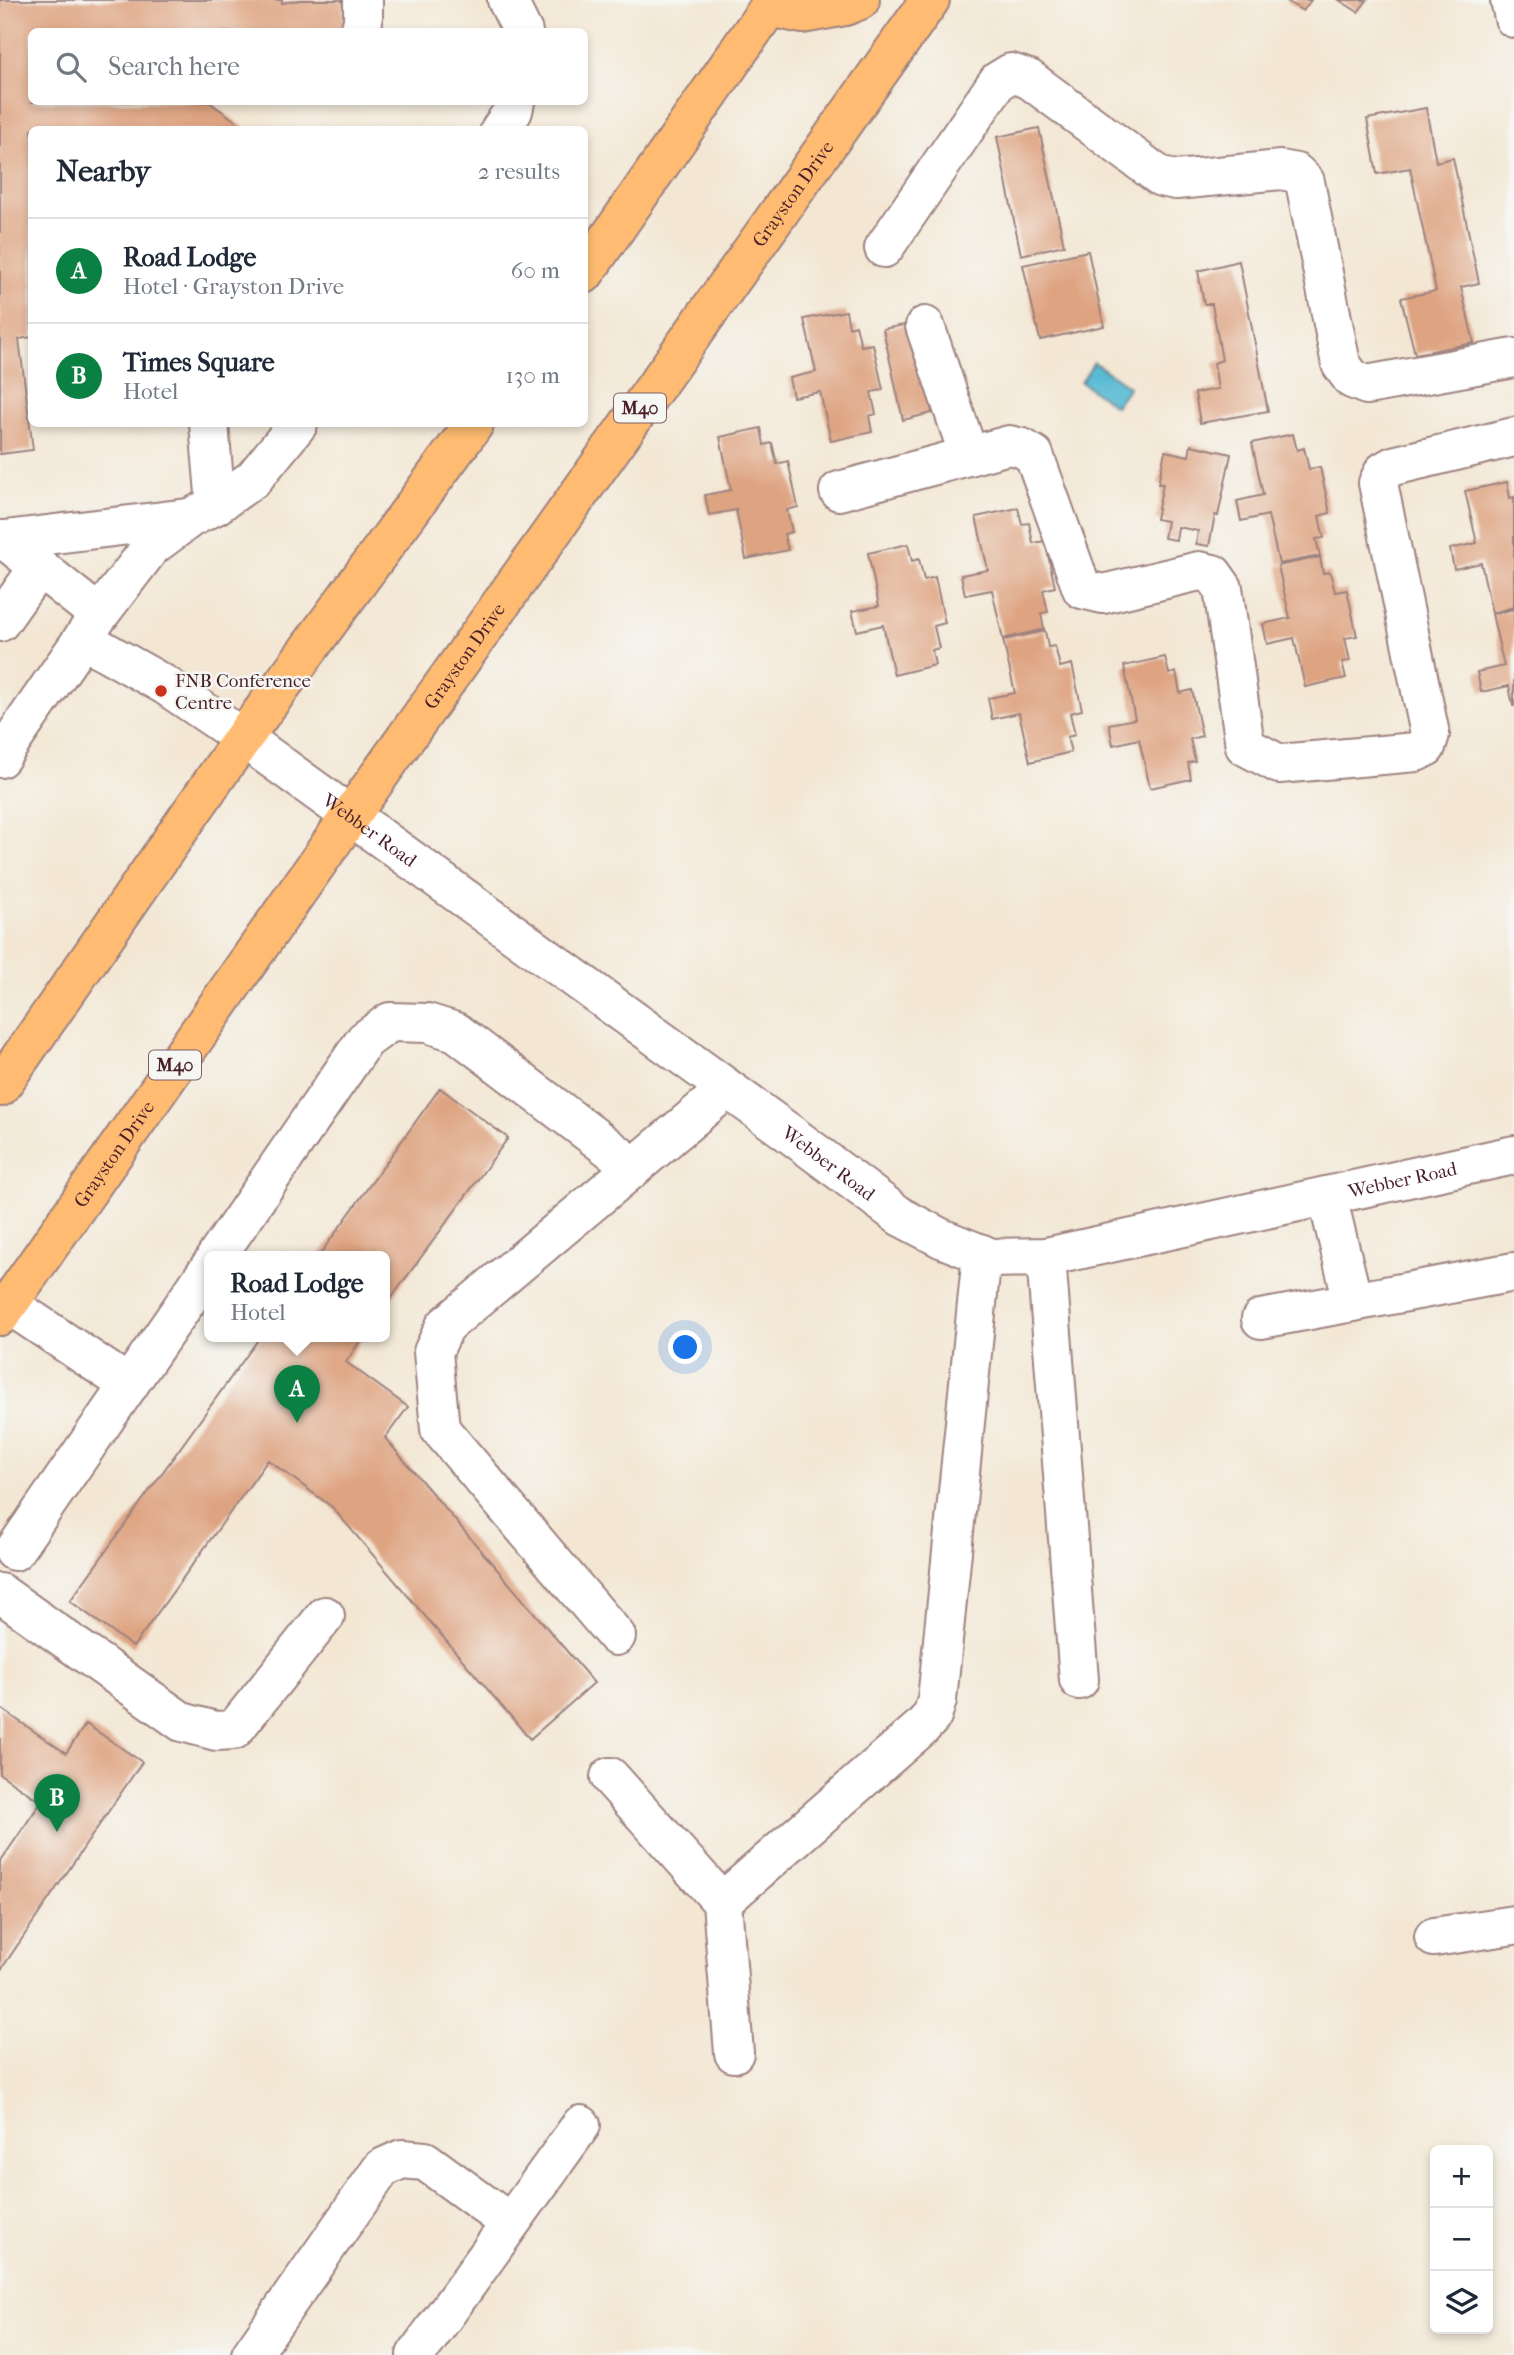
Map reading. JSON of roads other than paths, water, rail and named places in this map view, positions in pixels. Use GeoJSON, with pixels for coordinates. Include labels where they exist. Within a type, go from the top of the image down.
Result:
{"type":"FeatureCollection","features":[{"type":"Feature","properties":{"kind":"main road"},"geometry":{"type":"LineString","coordinates":[[588,268],[767,2],[802,14],[845,6],[860,0]]}},
{"type":"Feature","properties":{"kind":"main road","name":"Grayston Drive"},"geometry":{"type":"LineString","coordinates":[[4,1310],[351,815],[930,0]]}},
{"type":"Feature","properties":{"kind":"main road"},"geometry":{"type":"LineString","coordinates":[[0,1087],[243,738],[472,427]]}},
{"type":"Feature","properties":{"kind":"street"},"geometry":{"type":"LineString","coordinates":[[361,28],[363,0]]}},
{"type":"Feature","properties":{"kind":"street"},"geometry":{"type":"LineString","coordinates":[[507,0],[521,28]]}},
{"type":"Feature","properties":{"kind":"street"},"geometry":{"type":"LineString","coordinates":[[1510,0],[1514,18]]}},
{"type":"Feature","properties":{"kind":"street"},"geometry":{"type":"LineString","coordinates":[[884,248],[998,81],[1011,74],[1029,79],[1161,177],[1176,180],[1281,170],[1296,173],[1305,182],[1341,365],[1352,379],[1367,385],[1514,358]]}},
{"type":"Feature","properties":{"kind":"street"},"geometry":{"type":"LineString","coordinates":[[503,126],[514,105]]}},
{"type":"Feature","properties":{"kind":"street"},"geometry":{"type":"LineString","coordinates":[[925,326],[969,456]]}},
{"type":"Feature","properties":{"kind":"street"},"geometry":{"type":"LineString","coordinates":[[203,511],[209,427]]}},
{"type":"Feature","properties":{"kind":"street"},"geometry":{"type":"LineString","coordinates":[[0,758],[91,627],[151,547],[253,479],[296,427]]}},
{"type":"Feature","properties":{"kind":"street"},"geometry":{"type":"LineString","coordinates":[[839,491],[1009,445],[1034,455],[1082,589],[1103,594],[1199,571],[1213,574],[1223,588],[1245,746],[1279,764],[1416,752],[1426,747],[1430,734],[1378,483],[1384,471],[1393,466],[1514,437]]}},
{"type":"Feature","properties":{"kind":"street"},"geometry":{"type":"LineString","coordinates":[[3,540],[203,511]]}},
{"type":"Feature","properties":{"kind":"street","name":"Webber Road"},"geometry":{"type":"LineString","coordinates":[[3,540],[39,567],[91,627],[165,685],[351,815],[901,1217],[941,1238],[991,1258],[1046,1257],[1514,1155]]}},
{"type":"Feature","properties":{"kind":"street"},"geometry":{"type":"LineString","coordinates":[[0,622],[39,567]]}},
{"type":"Feature","properties":{"kind":"street"},"geometry":{"type":"LineString","coordinates":[[220,1251],[365,1040],[390,1023],[427,1023],[456,1032],[634,1167]]}},
{"type":"Feature","properties":{"kind":"street"},"geometry":{"type":"LineString","coordinates":[[615,1636],[440,1429],[433,1352],[445,1326],[727,1089]]}},
{"type":"Feature","properties":{"kind":"street"},"geometry":{"type":"LineString","coordinates":[[1327,1196],[1353,1302]]}},
{"type":"Feature","properties":{"kind":"street"},"geometry":{"type":"LineString","coordinates":[[722,1902],[932,1716],[937,1700],[982,1254]]}},
{"type":"Feature","properties":{"kind":"street"},"geometry":{"type":"LineString","coordinates":[[1046,1257],[1079,1680]]}},
{"type":"Feature","properties":{"kind":"street"},"geometry":{"type":"LineString","coordinates":[[1261,1319],[1514,1272]]}},
{"type":"Feature","properties":{"kind":"street"},"geometry":{"type":"LineString","coordinates":[[14,1551],[204,1274]]}},
{"type":"Feature","properties":{"kind":"street"},"geometry":{"type":"LineString","coordinates":[[4,1310],[129,1385]]}},
{"type":"Feature","properties":{"kind":"street"},"geometry":{"type":"LineString","coordinates":[[0,1592],[182,1722],[216,1731],[234,1730],[325,1616]]}},
{"type":"Feature","properties":{"kind":"street"},"geometry":{"type":"LineString","coordinates":[[610,1777],[722,1902],[734,2053]]}},
{"type":"Feature","properties":{"kind":"street"},"geometry":{"type":"LineString","coordinates":[[1434,1937],[1514,1925]]}},
{"type":"Feature","properties":{"kind":"street"},"geometry":{"type":"LineString","coordinates":[[416,2355],[581,2125]]}},
{"type":"Feature","properties":{"kind":"street"},"geometry":{"type":"LineString","coordinates":[[251,2355],[382,2168],[402,2160],[425,2161],[510,2223]]}},
{"type":"Feature","properties":{"kind":"water"},"geometry":{"type":"Polygon","coordinates":[[[1094,362],[1129,387],[1115,406],[1081,382],[1094,362]]]}},
{"type":"Feature","properties":{"kind":"place","name":"FNB Conference Centre"},"geometry":{"type":"Point","coordinates":[161,691]}},
{"type":"Feature","properties":{"kind":"place","name":"Road Lodge"},"geometry":{"type":"Point","coordinates":[297,1423]}},
{"type":"Feature","properties":{"kind":"place","name":"Times Square"},"geometry":{"type":"Point","coordinates":[57,1832]}}]}
